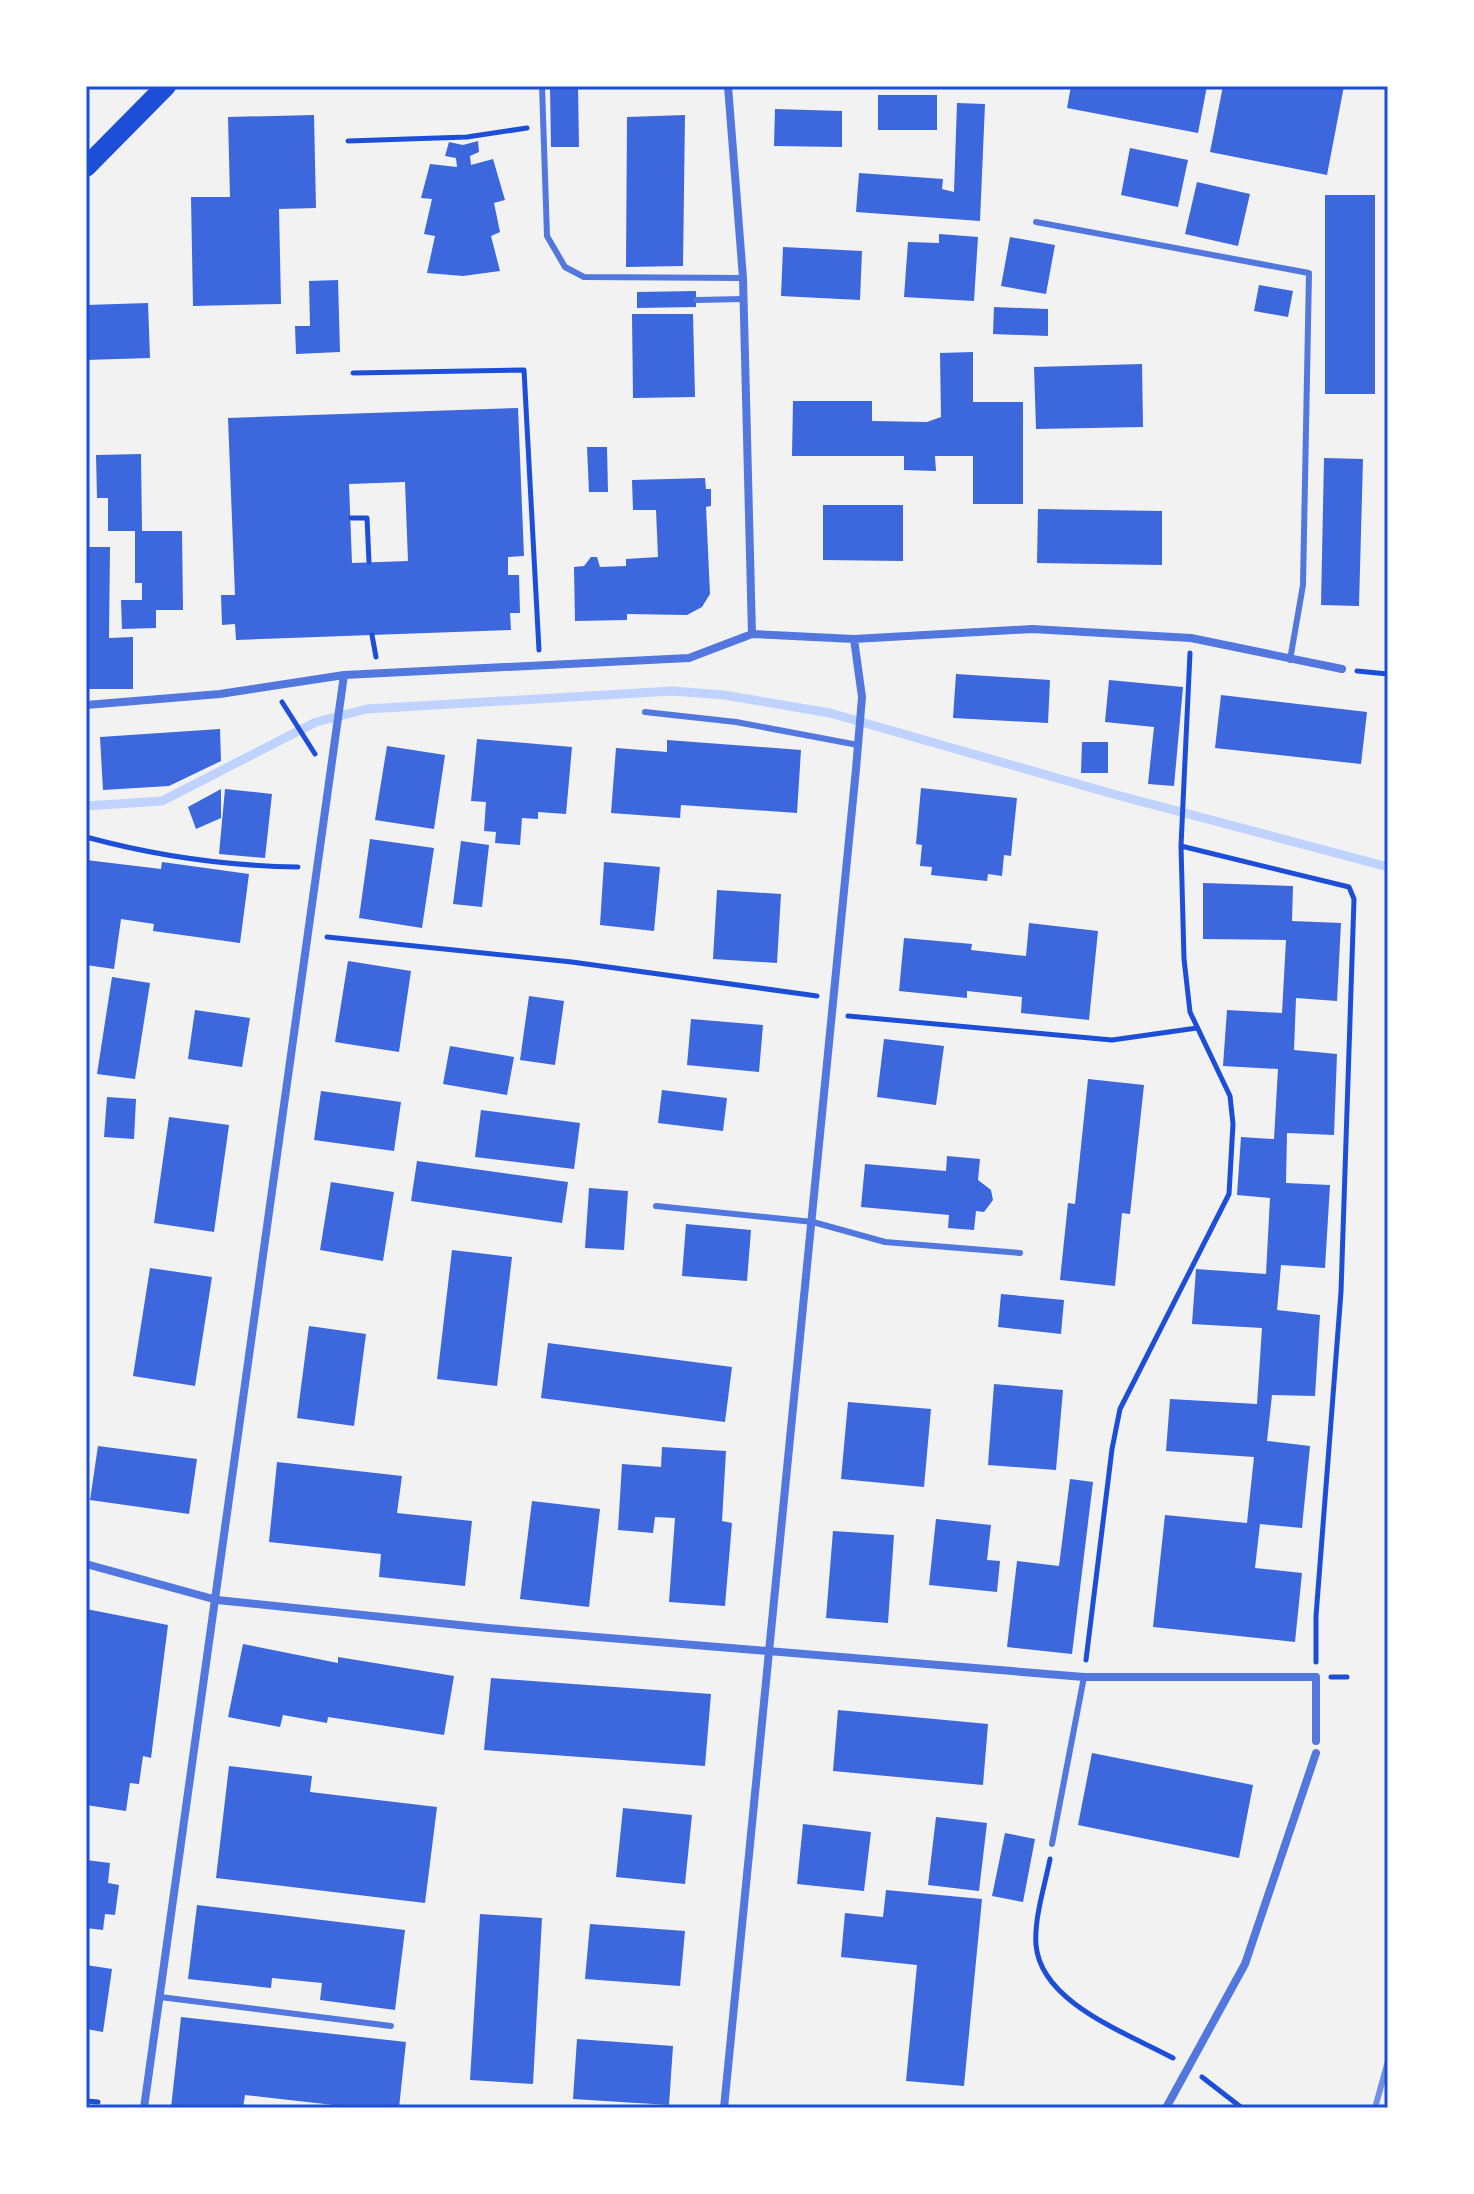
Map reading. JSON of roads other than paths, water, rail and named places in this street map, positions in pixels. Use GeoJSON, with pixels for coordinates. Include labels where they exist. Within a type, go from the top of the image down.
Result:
{"type":"FeatureCollection","features":[{"type":"Feature","properties":{"kind":"main road"},"geometry":{"type":"LineString","coordinates":[[86,167],[166,86]]}},
{"type":"Feature","properties":{"kind":"street"},"geometry":{"type":"LineString","coordinates":[[728,86],[743,278],[752,634]]}},
{"type":"Feature","properties":{"kind":"street"},"geometry":{"type":"LineString","coordinates":[[86,705],[220,694],[344,675],[689,658],[752,634],[854,639],[1032,629],[1191,638],[1342,669]]}},
{"type":"Feature","properties":{"kind":"street"},"geometry":{"type":"LineString","coordinates":[[724,2108],[858,745],[862,697],[854,639]]}},
{"type":"Feature","properties":{"kind":"street"},"geometry":{"type":"LineString","coordinates":[[144,2108],[344,675]]}},
{"type":"Feature","properties":{"kind":"street"},"geometry":{"type":"LineString","coordinates":[[86,1564],[217,1600],[767,1652],[1084,1677],[1316,1677],[1316,1741]]}},
{"type":"Feature","properties":{"kind":"street"},"geometry":{"type":"LineString","coordinates":[[1166,2108],[1191,2068],[1245,1964],[1316,1753]]}},
{"type":"Feature","properties":{"kind":"lane"},"geometry":{"type":"LineString","coordinates":[[542,86],[547,236],[565,267],[584,277],[743,278]]}},
{"type":"Feature","properties":{"kind":"lane"},"geometry":{"type":"LineString","coordinates":[[1036,222],[1309,273],[1303,585],[1290,660]]}},
{"type":"Feature","properties":{"kind":"lane"},"geometry":{"type":"LineString","coordinates":[[696,300],[743,299]]}},
{"type":"Feature","properties":{"kind":"lane"},"geometry":{"type":"LineString","coordinates":[[645,712],[736,722],[858,745]]}},
{"type":"Feature","properties":{"kind":"lane"},"geometry":{"type":"LineString","coordinates":[[656,1206],[813,1222],[885,1242],[1020,1253]]}},
{"type":"Feature","properties":{"kind":"lane"},"geometry":{"type":"LineString","coordinates":[[1052,1844],[1084,1677]]}},
{"type":"Feature","properties":{"kind":"lane"},"geometry":{"type":"LineString","coordinates":[[160,1997],[391,2026]]}},
{"type":"Feature","properties":{"kind":"waterway"},"geometry":{"type":"LineString","coordinates":[[86,806],[162,801],[316,722],[367,709],[672,691],[724,695],[830,713],[1113,794],[1388,867]]}},
{"type":"Feature","properties":{"kind":"railway"},"geometry":{"type":"LineString","coordinates":[[1375,2108],[1388,2061]]}}]}
